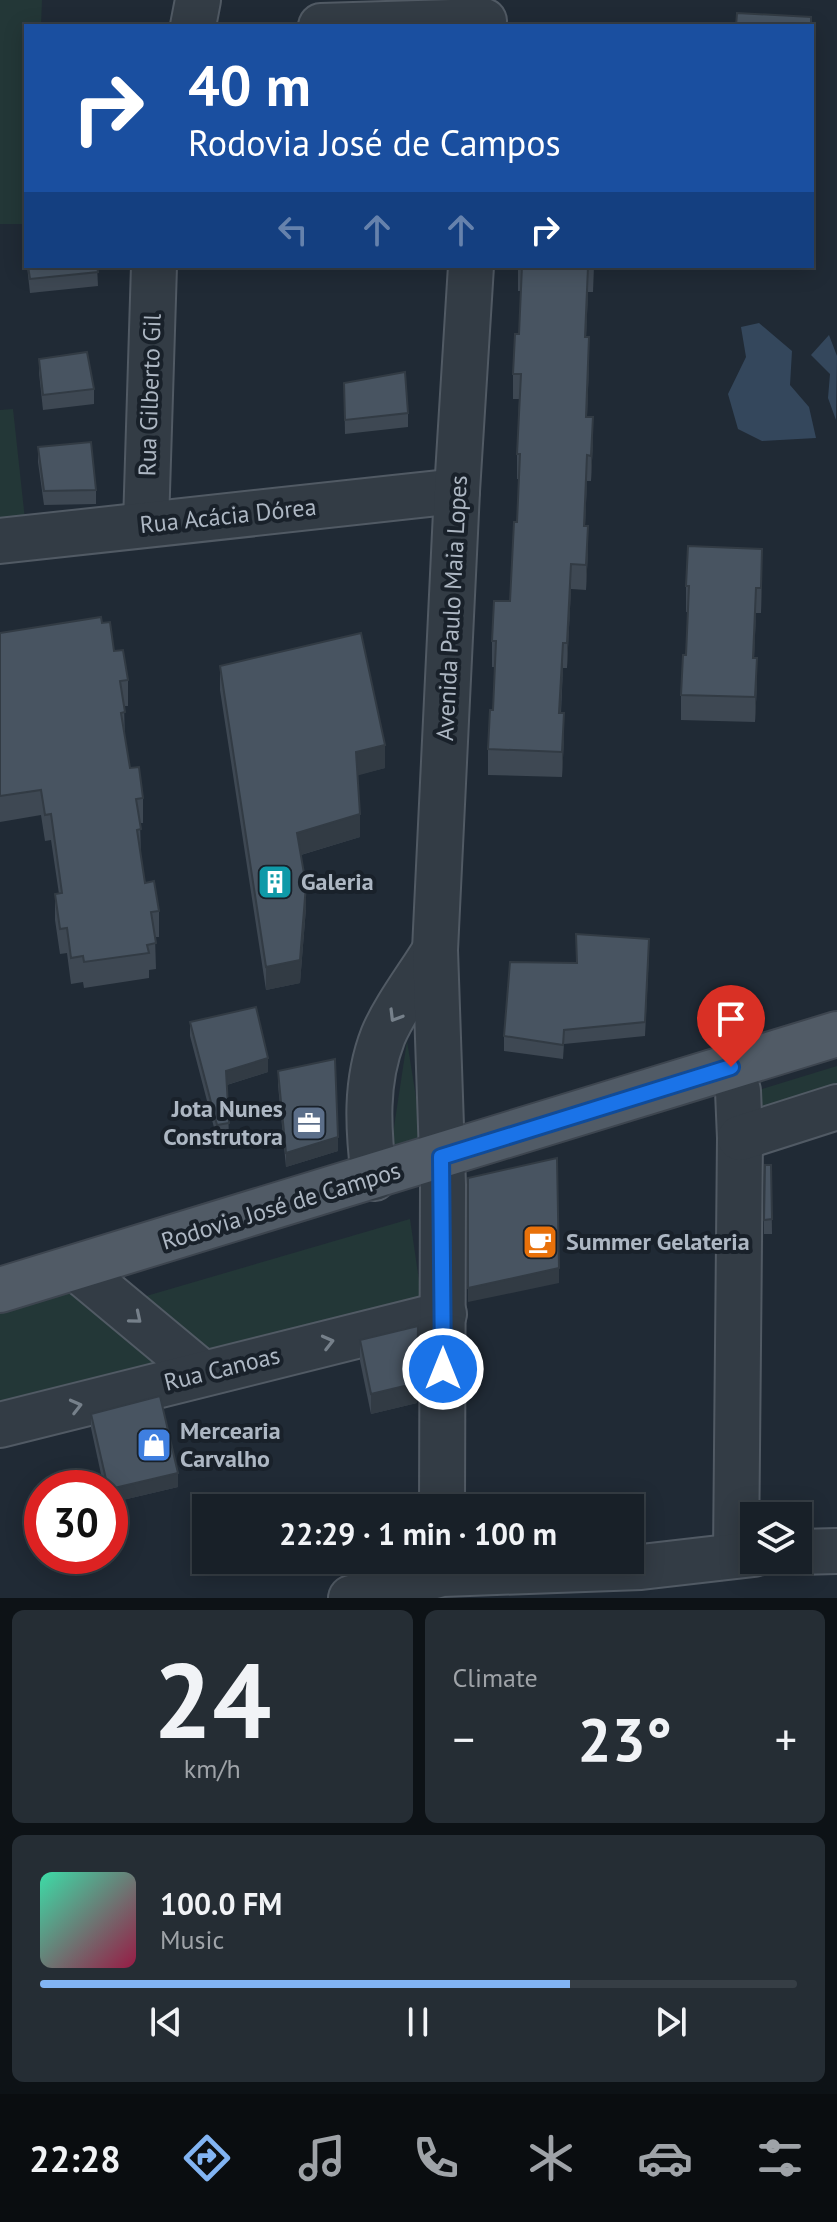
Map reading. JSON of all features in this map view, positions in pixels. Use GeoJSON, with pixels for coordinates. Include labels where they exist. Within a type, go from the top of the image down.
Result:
{"type":"FeatureCollection","features":[{"type":"Feature","properties":{"kind":"main road","name":"Rodovia José de Campos"},"geometry":{"type":"LineString","coordinates":[[0,1290],[837,1034]]}},
{"type":"Feature","properties":{"kind":"street"},"geometry":{"type":"LineString","coordinates":[[193,24],[198,0]]}},
{"type":"Feature","properties":{"kind":"street"},"geometry":{"type":"LineString","coordinates":[[354,24],[484,16]]}},
{"type":"Feature","properties":{"kind":"street","name":"Rua Gilberto Gil"},"geometry":{"type":"LineString","coordinates":[[146,524],[154,268]]}},
{"type":"Feature","properties":{"kind":"street","name":"Avenida Paulo Maia Lopes"},"geometry":{"type":"LineString","coordinates":[[442,1494],[444,1314],[435,950],[471,268]]}},
{"type":"Feature","properties":{"kind":"street","name":"Rua Acácia Dórea"},"geometry":{"type":"LineString","coordinates":[[0,541],[457,491]]}},
{"type":"Feature","properties":{"kind":"street","name":"Avenida Paulo Maia Lopes"},"geometry":{"type":"LineString","coordinates":[[374,1178],[368,1129],[372,1078],[384,1034],[435,950]]}},
{"type":"Feature","properties":{"kind":"street"},"geometry":{"type":"LineString","coordinates":[[731,1067],[738,1091],[740,1138],[744,1502]]}},
{"type":"Feature","properties":{"kind":"street"},"geometry":{"type":"LineString","coordinates":[[740,1138],[837,1107]]}},
{"type":"Feature","properties":{"kind":"street"},"geometry":{"type":"LineString","coordinates":[[76,1268],[202,1373]]}},
{"type":"Feature","properties":{"kind":"street","name":"Rua Canoas"},"geometry":{"type":"LineString","coordinates":[[0,1425],[444,1314]]}},
{"type":"Feature","properties":{"kind":"street"},"geometry":{"type":"LineString","coordinates":[[812,1552],[837,1551]]}},
{"type":"Feature","properties":{"kind":"street"},"geometry":{"type":"LineString","coordinates":[[535,1574],[641,1582],[740,1555]]}},
{"type":"Feature","properties":{"kind":"street"},"geometry":{"type":"LineString","coordinates":[[351,1598],[421,1574]]}},
{"type":"Feature","properties":{"kind":"green space"},"geometry":{"type":"Polygon","coordinates":[[[0,0],[42,0],[41,24],[24,24],[24,224],[0,224],[0,0]]]}},
{"type":"Feature","properties":{"kind":"green space"},"geometry":{"type":"Polygon","coordinates":[[[13,409],[27,538],[0,541],[0,410],[13,409]]]}},
{"type":"Feature","properties":{"kind":"green space"},"geometry":{"type":"Polygon","coordinates":[[[407,1041],[423,1141],[391,1147],[407,1041]]]}},
{"type":"Feature","properties":{"kind":"green space"},"geometry":{"type":"Polygon","coordinates":[[[837,1066],[837,1092],[748,1119],[749,1093],[837,1066]]]}},
{"type":"Feature","properties":{"kind":"green space"},"geometry":{"type":"Polygon","coordinates":[[[410,1219],[422,1301],[201,1352],[136,1299],[410,1219]]]}},
{"type":"Feature","properties":{"kind":"green space"},"geometry":{"type":"Polygon","coordinates":[[[76,1268],[202,1373],[6,1423],[0,1399],[0,1290],[76,1268]]]}},
{"type":"Feature","properties":{"kind":"water"},"geometry":{"type":"Polygon","coordinates":[[[759,323],[792,351],[790,385],[809,407],[816,438],[762,441],[738,429],[728,394],[746,357],[741,327],[759,323]]]}},
{"type":"Feature","properties":{"kind":"water"},"geometry":{"type":"Polygon","coordinates":[[[829,335],[837,356],[836,420],[828,398],[830,374],[811,355],[829,335]]]}},
{"type":"Feature","properties":{"kind":"building"},"geometry":{"type":"Polygon","coordinates":[[[737,13],[811,17],[811,24],[736,24],[737,13]]]}},
{"type":"Feature","properties":{"kind":"building"},"geometry":{"type":"Polygon","coordinates":[[[28,268],[97,268],[98,272],[30,279],[28,268]]]}},
{"type":"Feature","properties":{"kind":"building"},"geometry":{"type":"Polygon","coordinates":[[[522,268],[588,268],[586,417],[593,417],[591,456],[587,455],[586,565],[571,564],[559,713],[564,713],[562,752],[488,749],[496,641],[492,641],[494,601],[510,601],[514,522],[517,522],[521,374],[513,374],[515,334],[519,334],[522,268]]]}},
{"type":"Feature","properties":{"kind":"building"},"geometry":{"type":"Polygon","coordinates":[[[87,352],[94,389],[43,395],[39,359],[87,352]]]}},
{"type":"Feature","properties":{"kind":"building"},"geometry":{"type":"Polygon","coordinates":[[[405,372],[408,413],[345,420],[344,383],[405,372]]]}},
{"type":"Feature","properties":{"kind":"building"},"geometry":{"type":"Polygon","coordinates":[[[91,442],[96,490],[44,491],[38,447],[91,442]]]}},
{"type":"Feature","properties":{"kind":"building"},"geometry":{"type":"Polygon","coordinates":[[[688,546],[762,549],[761,588],[756,588],[755,697],[681,695],[683,655],[686,655],[688,546]]]}},
{"type":"Feature","properties":{"kind":"building"},"geometry":{"type":"Polygon","coordinates":[[[101,617],[102,623],[110,622],[114,651],[123,650],[128,680],[120,681],[125,712],[121,713],[130,768],[139,767],[143,798],[136,799],[141,829],[137,830],[145,883],[154,881],[159,911],[151,912],[156,943],[147,945],[149,953],[84,962],[83,956],[71,958],[67,928],[60,929],[55,894],[62,893],[51,814],[45,815],[41,790],[0,796],[0,633],[101,617]]]}},
{"type":"Feature","properties":{"kind":"building"},"geometry":{"type":"Polygon","coordinates":[[[361,633],[385,745],[356,752],[360,814],[297,833],[306,885],[300,960],[266,967],[220,666],[361,633]]]}},
{"type":"Feature","properties":{"kind":"building"},"geometry":{"type":"Polygon","coordinates":[[[576,934],[649,939],[645,1022],[564,1030],[563,1045],[504,1036],[510,962],[577,963],[576,934]]]}},
{"type":"Feature","properties":{"kind":"building"},"geometry":{"type":"Polygon","coordinates":[[[256,1007],[268,1058],[226,1071],[229,1123],[217,1125],[190,1022],[256,1007]]]}},
{"type":"Feature","properties":{"kind":"building","name":"Jota Nunes Construtora"},"geometry":{"type":"Polygon","coordinates":[[[335,1059],[338,1137],[286,1153],[278,1071],[335,1059]]]}},
{"type":"Feature","properties":{"kind":"building"},"geometry":{"type":"Polygon","coordinates":[[[557,1158],[559,1268],[468,1288],[468,1178],[557,1158]]]}},
{"type":"Feature","properties":{"kind":"building"},"geometry":{"type":"Polygon","coordinates":[[[765,1165],[771,1165],[772,1219],[764,1220],[765,1165]]]}},
{"type":"Feature","properties":{"kind":"building"},"geometry":{"type":"Polygon","coordinates":[[[418,1326],[417,1383],[371,1394],[360,1340],[418,1326]]]}},
{"type":"Feature","properties":{"kind":"building"},"geometry":{"type":"Polygon","coordinates":[[[160,1396],[178,1473],[128,1485],[128,1470],[104,1470],[91,1414],[160,1396]]]}},
{"type":"Feature","properties":{"kind":"place","name":"Galeria"},"geometry":{"type":"Point","coordinates":[275,882]}},
{"type":"Feature","properties":{"kind":"place","name":"Jota Nunes Construtora"},"geometry":{"type":"Point","coordinates":[309,1123]}},
{"type":"Feature","properties":{"kind":"place","name":"Summer Gelateria"},"geometry":{"type":"Point","coordinates":[540,1242]}},
{"type":"Feature","properties":{"kind":"place","name":"Mercearia Carvalho"},"geometry":{"type":"Point","coordinates":[154,1445]}},
{"type":"Feature","properties":{"kind":"route"},"geometry":{"type":"LineString","coordinates":[[443,1369],[441,1157],[731,1067]]}}]}
